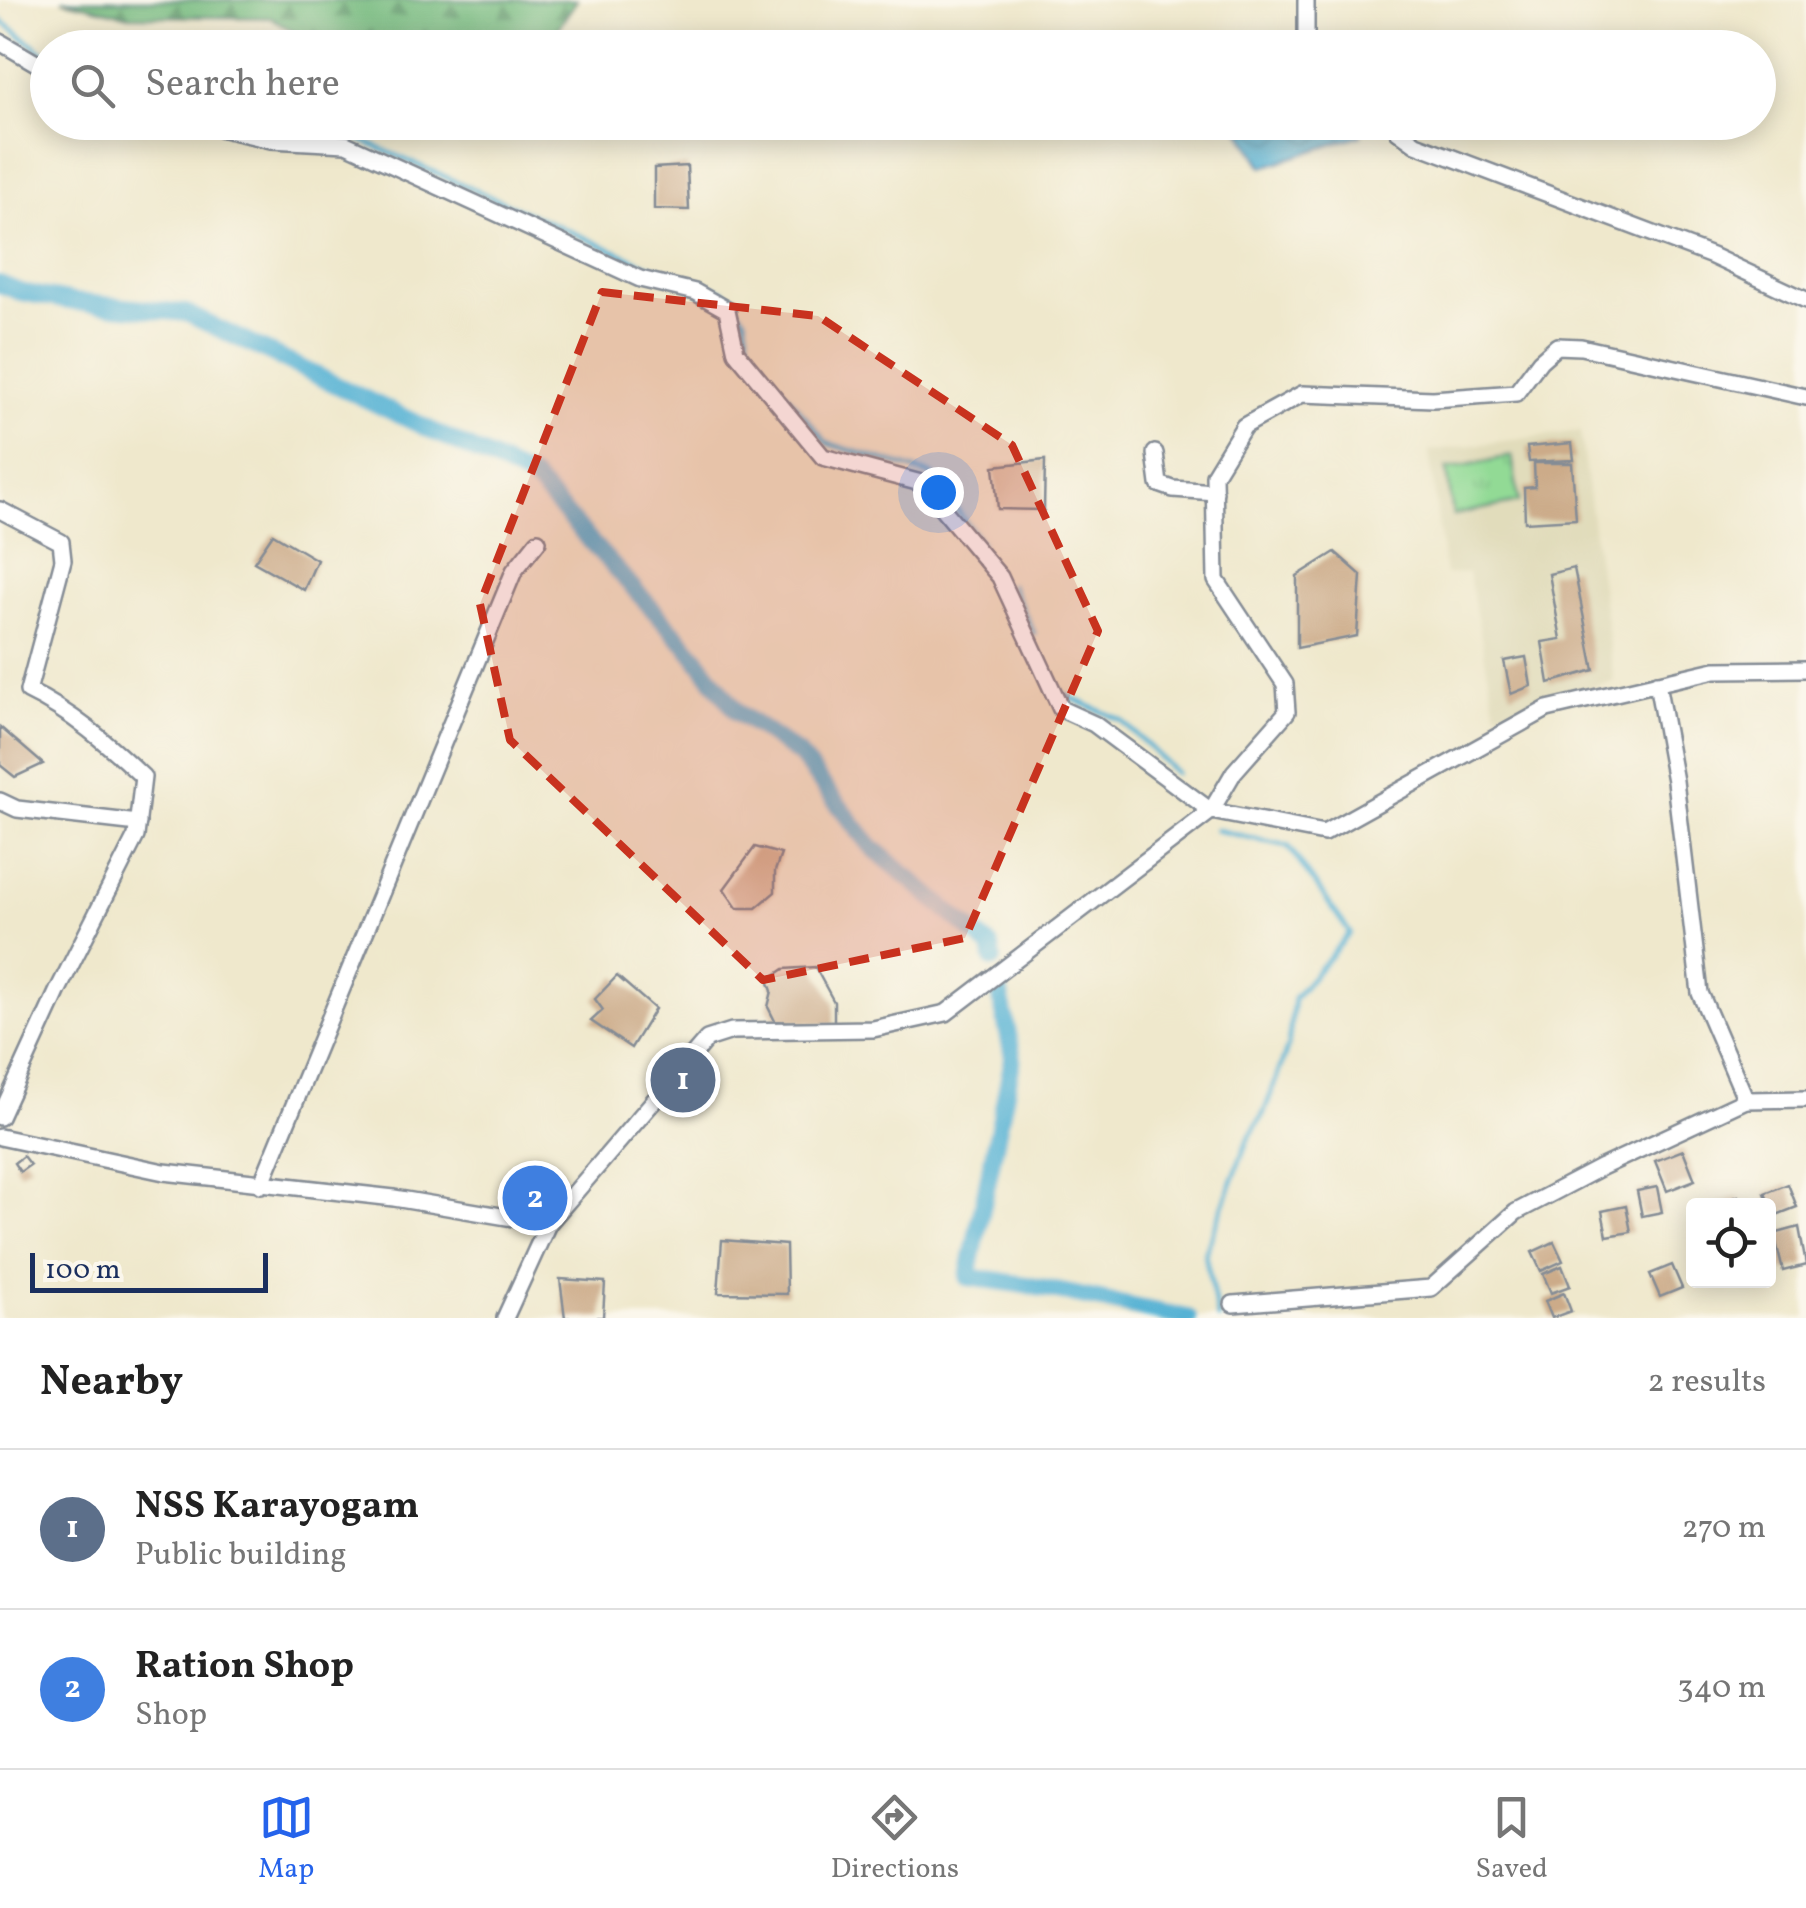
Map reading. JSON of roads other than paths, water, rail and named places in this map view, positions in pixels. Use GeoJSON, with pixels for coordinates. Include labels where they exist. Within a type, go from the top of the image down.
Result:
{"type":"FeatureCollection","features":[{"type":"Feature","properties":{"kind":"street"},"geometry":{"type":"LineString","coordinates":[[1306,0],[1306,30]]}},
{"type":"Feature","properties":{"kind":"street"},"geometry":{"type":"LineString","coordinates":[[0,42],[30,60]]}},
{"type":"Feature","properties":{"kind":"street"},"geometry":{"type":"LineString","coordinates":[[270,140],[346,144],[640,280],[696,292],[727,310],[736,352],[824,456],[921,484],[1000,577],[1061,709],[1094,724],[1210,811],[1324,833],[1547,709],[1715,670],[1806,669]]}},
{"type":"Feature","properties":{"kind":"street"},"geometry":{"type":"LineString","coordinates":[[1410,140],[1712,256],[1806,300]]}},
{"type":"Feature","properties":{"kind":"street"},"geometry":{"type":"LineString","coordinates":[[504,1318],[548,1224],[707,1039],[732,1031],[873,1029],[946,1013],[1210,811],[1234,772],[1287,712],[1284,684],[1216,580],[1214,475],[1244,426],[1302,394],[1433,399],[1516,393],[1556,346],[1581,347],[1806,397]]}},
{"type":"Feature","properties":{"kind":"street"},"geometry":{"type":"LineString","coordinates":[[1155,453],[1159,484],[1215,492]]}},
{"type":"Feature","properties":{"kind":"street"},"geometry":{"type":"LineString","coordinates":[[0,510],[61,542],[63,560],[28,692],[50,702],[104,740],[143,776],[136,836],[0,1116]]}},
{"type":"Feature","properties":{"kind":"street"},"geometry":{"type":"LineString","coordinates":[[261,1185],[514,572],[538,541]]}},
{"type":"Feature","properties":{"kind":"street"},"geometry":{"type":"LineString","coordinates":[[1657,683],[1675,781],[1700,993],[1746,1100]]}},
{"type":"Feature","properties":{"kind":"street"},"geometry":{"type":"LineString","coordinates":[[0,801],[17,809],[138,822]]}},
{"type":"Feature","properties":{"kind":"street"},"geometry":{"type":"LineString","coordinates":[[1232,1304],[1431,1288],[1516,1212],[1602,1167],[1746,1100],[1806,1099]]}},
{"type":"Feature","properties":{"kind":"street"},"geometry":{"type":"LineString","coordinates":[[0,1137],[164,1172],[394,1198],[548,1224]]}},
{"type":"Feature","properties":{"kind":"water"},"geometry":{"type":"Polygon","coordinates":[[[1246,140],[1346,140],[1263,167],[1246,140]]]}},
{"type":"Feature","properties":{"kind":"waterway"},"geometry":{"type":"LineString","coordinates":[[0,20],[30,42]]}},
{"type":"Feature","properties":{"kind":"waterway"},"geometry":{"type":"LineString","coordinates":[[361,140],[647,265],[723,291],[745,318],[750,350],[827,443],[932,475],[981,543]]}},
{"type":"Feature","properties":{"kind":"waterway"},"geometry":{"type":"LineString","coordinates":[[0,284],[20,292],[74,302],[186,313],[533,479],[693,653],[737,712],[799,755],[872,847],[991,947],[993,959]]}},
{"type":"Feature","properties":{"kind":"waterway"},"geometry":{"type":"LineString","coordinates":[[1011,585],[1034,633]]}},
{"type":"Feature","properties":{"kind":"waterway"},"geometry":{"type":"LineString","coordinates":[[1059,689],[1060,693],[1121,720],[1176,773]]}},
{"type":"Feature","properties":{"kind":"waterway"},"geometry":{"type":"LineString","coordinates":[[1216,830],[1288,846],[1350,933],[1294,998],[1288,1046],[1205,1254],[1218,1318]]}},
{"type":"Feature","properties":{"kind":"waterway"},"geometry":{"type":"LineString","coordinates":[[999,989],[1013,1058],[968,1277],[1188,1318]]}},
{"type":"Feature","properties":{"kind":"place","name":"NSS Karayogam"},"geometry":{"type":"Point","coordinates":[683,1080]}},
{"type":"Feature","properties":{"kind":"place","name":"Ration Shop"},"geometry":{"type":"Point","coordinates":[535,1198]}}]}
